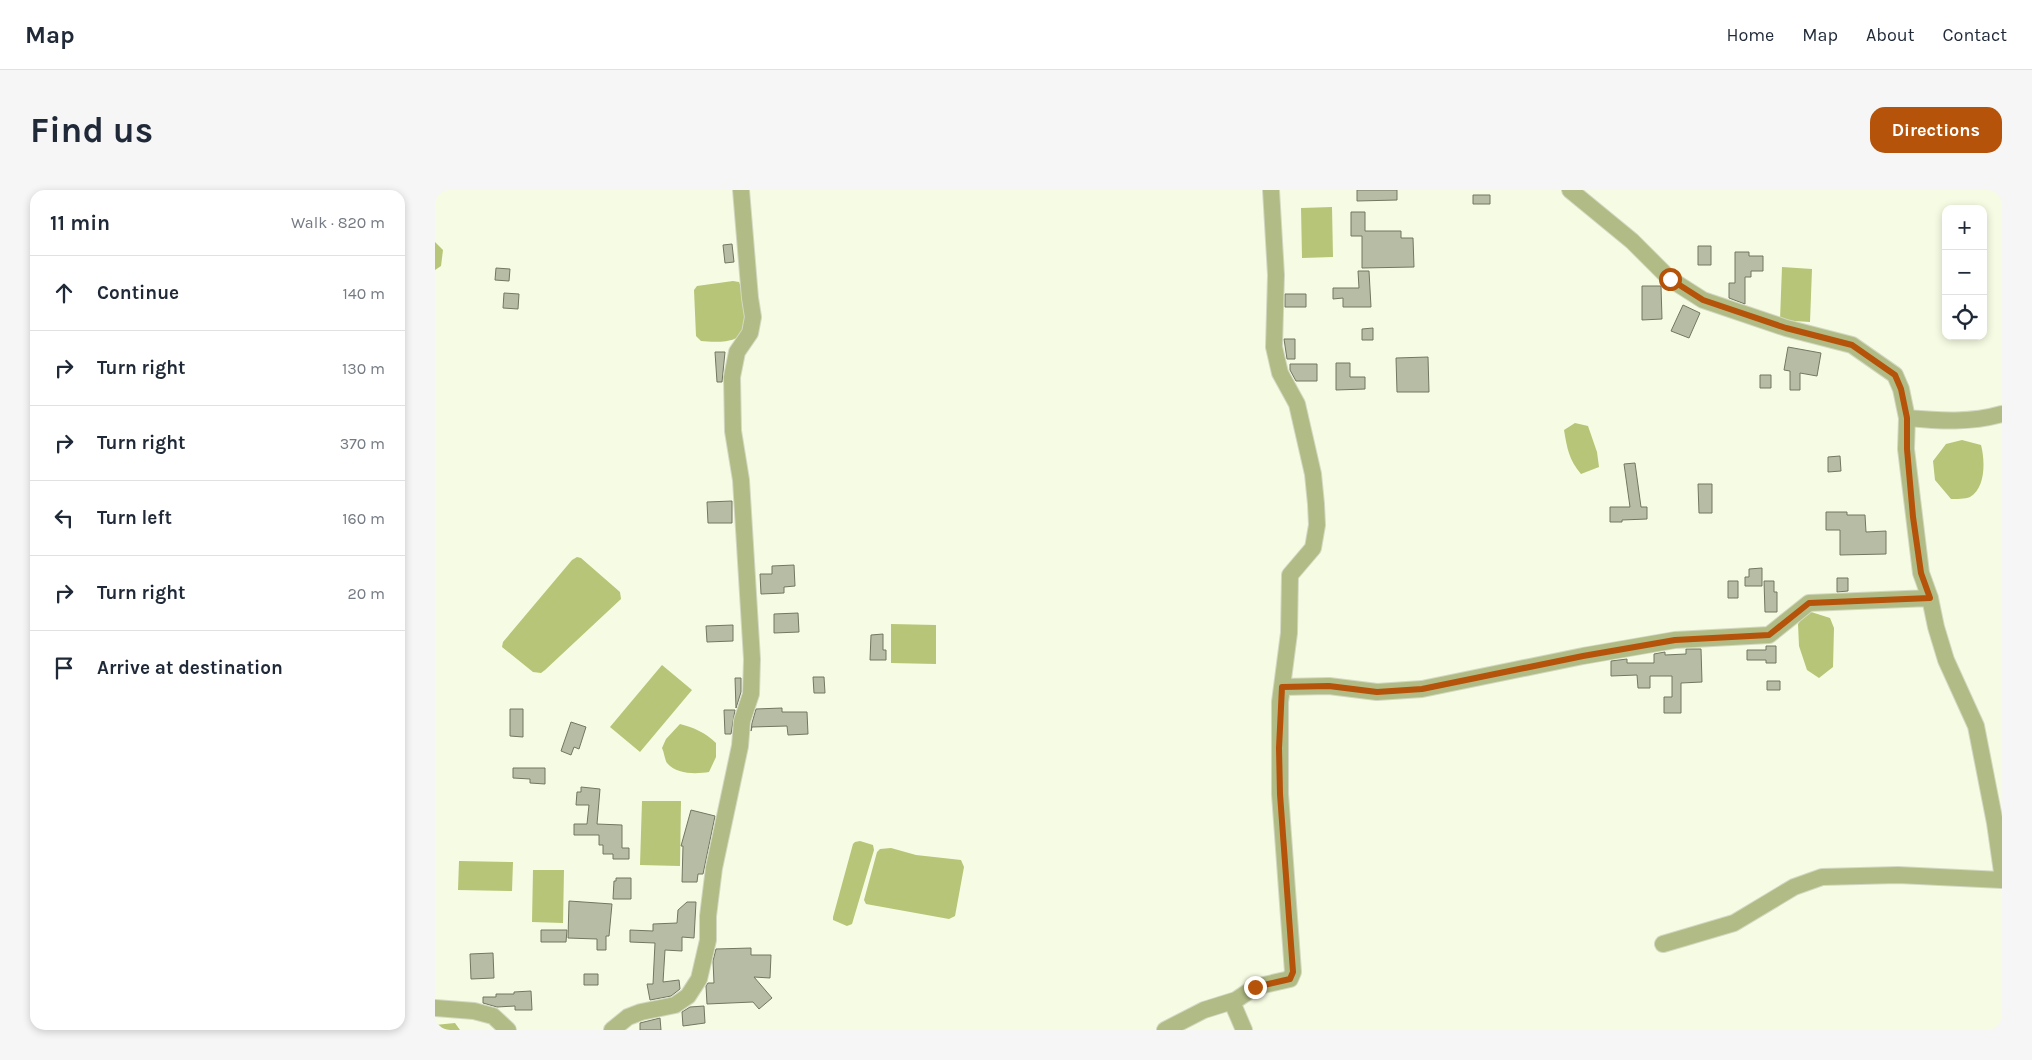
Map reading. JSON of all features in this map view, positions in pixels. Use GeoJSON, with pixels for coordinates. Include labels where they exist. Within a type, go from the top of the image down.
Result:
{"type":"FeatureCollection","features":[{"type":"Feature","properties":{"kind":"street"},"geometry":{"type":"LineString","coordinates":[[612,1030],[628,1016],[675,1005],[688,996],[699,979],[707,940],[714,868],[740,746],[742,721],[751,694],[752,659],[741,480],[733,431],[732,377],[737,352],[750,333],[753,316],[741,190]]}},
{"type":"Feature","properties":{"kind":"street"},"geometry":{"type":"LineString","coordinates":[[1165,1030],[1204,1010],[1232,1002],[1255,987],[1290,979],[1293,972],[1280,794],[1279,748],[1282,687],[1289,633],[1290,575],[1313,548],[1317,525],[1313,474],[1297,404],[1281,373],[1274,347],[1276,275],[1271,190]]}},
{"type":"Feature","properties":{"kind":"street"},"geometry":{"type":"LineString","coordinates":[[1569,190],[1632,241],[1670,279],[1703,300],[1786,328],[1852,345],[1895,375],[1901,389],[1907,418],[1907,449],[1913,517],[1921,573],[1930,598],[1946,660],[1976,726],[1995,824],[2002,872]]}},
{"type":"Feature","properties":{"kind":"street"},"geometry":{"type":"LineString","coordinates":[[1907,418],[1943,421],[1977,420],[2002,414]]}},
{"type":"Feature","properties":{"kind":"street"},"geometry":{"type":"LineString","coordinates":[[1282,687],[1329,686],[1377,692],[1422,689],[1583,656],[1675,640],[1769,635],[1809,603],[1930,598]]}},
{"type":"Feature","properties":{"kind":"street"},"geometry":{"type":"LineString","coordinates":[[1663,944],[1734,923],[1794,886],[1822,877],[1898,875],[2002,880]]}},
{"type":"Feature","properties":{"kind":"street"},"geometry":{"type":"LineString","coordinates":[[1232,1002],[1244,1030]]}},
{"type":"Feature","properties":{"kind":"street"},"geometry":{"type":"LineString","coordinates":[[435,1008],[474,1011],[493,1016],[508,1030]]}},
{"type":"Feature","properties":{"kind":"shaded area"},"geometry":{"type":"Polygon","coordinates":[[[1332,207],[1333,257],[1302,258],[1301,208],[1332,207]]]}},
{"type":"Feature","properties":{"kind":"shaded area"},"geometry":{"type":"Polygon","coordinates":[[[435,242],[443,250],[441,266],[435,270],[435,242]]]}},
{"type":"Feature","properties":{"kind":"shaded area"},"geometry":{"type":"Polygon","coordinates":[[[1782,267],[1812,269],[1810,322],[1780,320],[1782,267]]]}},
{"type":"Feature","properties":{"kind":"shaded area"},"geometry":{"type":"Polygon","coordinates":[[[733,281],[739,282],[741,287],[746,317],[746,326],[743,332],[739,336],[727,341],[701,341],[696,336],[694,290],[697,286],[733,281]]]}},
{"type":"Feature","properties":{"kind":"shaded area"},"geometry":{"type":"Polygon","coordinates":[[[1575,423],[1588,426],[1597,452],[1599,467],[1581,474],[1569,454],[1564,430],[1575,423]]]}},
{"type":"Feature","properties":{"kind":"shaded area"},"geometry":{"type":"Polygon","coordinates":[[[1962,440],[1981,445],[1983,458],[1982,481],[1975,493],[1970,497],[1951,499],[1935,480],[1933,461],[1946,444],[1962,440]]]}},
{"type":"Feature","properties":{"kind":"shaded area"},"geometry":{"type":"Polygon","coordinates":[[[577,557],[581,558],[620,592],[621,599],[545,670],[541,673],[533,672],[502,647],[503,642],[572,560],[577,557]]]}},
{"type":"Feature","properties":{"kind":"shaded area"},"geometry":{"type":"Polygon","coordinates":[[[1808,611],[1830,618],[1834,628],[1833,667],[1819,678],[1807,670],[1799,646],[1798,624],[1808,611]]]}},
{"type":"Feature","properties":{"kind":"shaded area"},"geometry":{"type":"Polygon","coordinates":[[[891,624],[936,625],[936,664],[891,663],[891,624]]]}},
{"type":"Feature","properties":{"kind":"shaded area"},"geometry":{"type":"Polygon","coordinates":[[[662,665],[692,690],[640,752],[610,727],[662,665]]]}},
{"type":"Feature","properties":{"kind":"shaded area"},"geometry":{"type":"Polygon","coordinates":[[[680,724],[699,731],[716,743],[716,757],[709,772],[682,772],[667,763],[662,748],[666,739],[680,724]]]}},
{"type":"Feature","properties":{"kind":"shaded area"},"geometry":{"type":"Polygon","coordinates":[[[642,801],[681,801],[680,866],[640,865],[642,801]]]}},
{"type":"Feature","properties":{"kind":"shaded area"},"geometry":{"type":"Polygon","coordinates":[[[860,841],[873,845],[874,850],[852,924],[847,926],[833,920],[833,917],[853,844],[860,841]]]}},
{"type":"Feature","properties":{"kind":"shaded area"},"geometry":{"type":"Polygon","coordinates":[[[891,848],[916,855],[961,860],[964,867],[955,916],[949,919],[866,904],[864,900],[877,852],[880,849],[891,848]]]}},
{"type":"Feature","properties":{"kind":"shaded area"},"geometry":{"type":"Polygon","coordinates":[[[459,861],[513,862],[512,891],[458,890],[459,861]]]}},
{"type":"Feature","properties":{"kind":"shaded area"},"geometry":{"type":"Polygon","coordinates":[[[533,870],[564,870],[563,923],[532,922],[533,870]]]}},
{"type":"Feature","properties":{"kind":"shaded area"},"geometry":{"type":"Polygon","coordinates":[[[455,1023],[460,1030],[435,1030],[435,1025],[455,1023]]]}},
{"type":"Feature","properties":{"kind":"building"},"geometry":{"type":"Polygon","coordinates":[[[1357,190],[1397,190],[1397,200],[1357,201],[1357,190]]]}},
{"type":"Feature","properties":{"kind":"building"},"geometry":{"type":"Polygon","coordinates":[[[1473,195],[1490,195],[1490,204],[1473,204],[1473,195]]]}},
{"type":"Feature","properties":{"kind":"building"},"geometry":{"type":"Polygon","coordinates":[[[1351,212],[1365,212],[1365,231],[1401,231],[1401,238],[1413,238],[1414,267],[1362,268],[1362,236],[1351,236],[1351,212]]]}},
{"type":"Feature","properties":{"kind":"building"},"geometry":{"type":"Polygon","coordinates":[[[732,244],[734,262],[725,263],[723,245],[732,244]]]}},
{"type":"Feature","properties":{"kind":"building"},"geometry":{"type":"Polygon","coordinates":[[[1698,246],[1711,246],[1711,265],[1698,265],[1698,246]]]}},
{"type":"Feature","properties":{"kind":"building"},"geometry":{"type":"Polygon","coordinates":[[[1735,252],[1749,252],[1749,256],[1763,256],[1763,271],[1751,271],[1751,277],[1745,277],[1745,304],[1729,298],[1729,283],[1735,283],[1735,252]]]}},
{"type":"Feature","properties":{"kind":"building"},"geometry":{"type":"Polygon","coordinates":[[[496,268],[510,269],[509,281],[495,280],[496,268]]]}},
{"type":"Feature","properties":{"kind":"building"},"geometry":{"type":"Polygon","coordinates":[[[1358,271],[1369,271],[1371,307],[1343,307],[1343,298],[1333,299],[1333,288],[1359,288],[1358,271]]]}},
{"type":"Feature","properties":{"kind":"building"},"geometry":{"type":"Polygon","coordinates":[[[1642,286],[1661,286],[1662,319],[1642,320],[1642,286]]]}},
{"type":"Feature","properties":{"kind":"building"},"geometry":{"type":"Polygon","coordinates":[[[504,293],[519,294],[518,309],[503,308],[504,293]]]}},
{"type":"Feature","properties":{"kind":"building"},"geometry":{"type":"Polygon","coordinates":[[[1285,294],[1306,294],[1306,307],[1285,307],[1285,294]]]}},
{"type":"Feature","properties":{"kind":"building"},"geometry":{"type":"Polygon","coordinates":[[[1683,305],[1700,313],[1689,338],[1671,331],[1683,305]]]}},
{"type":"Feature","properties":{"kind":"building"},"geometry":{"type":"Polygon","coordinates":[[[1373,328],[1373,340],[1362,340],[1362,329],[1373,328]]]}},
{"type":"Feature","properties":{"kind":"building"},"geometry":{"type":"Polygon","coordinates":[[[1284,339],[1295,339],[1295,359],[1287,359],[1284,339]]]}},
{"type":"Feature","properties":{"kind":"building"},"geometry":{"type":"Polygon","coordinates":[[[1788,347],[1821,353],[1817,376],[1800,373],[1800,390],[1790,390],[1790,371],[1784,370],[1788,347]]]}},
{"type":"Feature","properties":{"kind":"building"},"geometry":{"type":"Polygon","coordinates":[[[715,352],[725,352],[722,382],[717,382],[715,352]]]}},
{"type":"Feature","properties":{"kind":"building"},"geometry":{"type":"Polygon","coordinates":[[[1428,357],[1429,392],[1397,392],[1396,358],[1428,357]]]}},
{"type":"Feature","properties":{"kind":"building"},"geometry":{"type":"Polygon","coordinates":[[[1336,363],[1350,363],[1350,377],[1365,377],[1365,389],[1336,390],[1336,363]]]}},
{"type":"Feature","properties":{"kind":"building"},"geometry":{"type":"Polygon","coordinates":[[[1290,364],[1317,364],[1317,381],[1296,381],[1290,370],[1290,364]]]}},
{"type":"Feature","properties":{"kind":"building"},"geometry":{"type":"Polygon","coordinates":[[[1760,375],[1771,375],[1771,388],[1760,388],[1760,375]]]}},
{"type":"Feature","properties":{"kind":"building"},"geometry":{"type":"Polygon","coordinates":[[[1840,456],[1841,471],[1828,472],[1828,457],[1840,456]]]}},
{"type":"Feature","properties":{"kind":"building"},"geometry":{"type":"Polygon","coordinates":[[[1635,463],[1641,507],[1647,507],[1647,519],[1610,522],[1610,507],[1630,507],[1624,464],[1635,463]]]}},
{"type":"Feature","properties":{"kind":"building"},"geometry":{"type":"Polygon","coordinates":[[[1698,484],[1712,484],[1712,513],[1699,513],[1698,484]]]}},
{"type":"Feature","properties":{"kind":"building"},"geometry":{"type":"Polygon","coordinates":[[[732,501],[732,523],[708,523],[707,502],[732,501]]]}},
{"type":"Feature","properties":{"kind":"building"},"geometry":{"type":"Polygon","coordinates":[[[1826,512],[1847,512],[1847,515],[1865,515],[1866,532],[1886,531],[1886,554],[1840,555],[1840,530],[1826,530],[1826,512]]]}},
{"type":"Feature","properties":{"kind":"building"},"geometry":{"type":"Polygon","coordinates":[[[794,565],[795,586],[784,587],[784,593],[761,594],[760,574],[772,574],[772,566],[794,565]]]}},
{"type":"Feature","properties":{"kind":"building"},"geometry":{"type":"Polygon","coordinates":[[[1762,568],[1762,586],[1745,586],[1745,577],[1749,577],[1749,569],[1762,568]]]}},
{"type":"Feature","properties":{"kind":"building"},"geometry":{"type":"Polygon","coordinates":[[[1837,578],[1848,578],[1848,591],[1837,592],[1837,578]]]}},
{"type":"Feature","properties":{"kind":"building"},"geometry":{"type":"Polygon","coordinates":[[[1728,581],[1738,581],[1738,598],[1728,598],[1728,581]]]}},
{"type":"Feature","properties":{"kind":"building"},"geometry":{"type":"Polygon","coordinates":[[[1764,581],[1774,581],[1774,592],[1777,592],[1777,612],[1765,612],[1764,581]]]}},
{"type":"Feature","properties":{"kind":"building"},"geometry":{"type":"Polygon","coordinates":[[[798,613],[799,632],[774,633],[774,614],[798,613]]]}},
{"type":"Feature","properties":{"kind":"building"},"geometry":{"type":"Polygon","coordinates":[[[733,625],[733,641],[707,642],[706,626],[733,625]]]}},
{"type":"Feature","properties":{"kind":"building"},"geometry":{"type":"Polygon","coordinates":[[[883,634],[883,650],[886,650],[886,660],[870,660],[871,635],[883,634]]]}},
{"type":"Feature","properties":{"kind":"building"},"geometry":{"type":"Polygon","coordinates":[[[1766,646],[1776,646],[1776,663],[1766,663],[1766,660],[1747,660],[1747,650],[1766,650],[1766,646]]]}},
{"type":"Feature","properties":{"kind":"building"},"geometry":{"type":"Polygon","coordinates":[[[1686,649],[1701,649],[1702,682],[1681,683],[1681,713],[1664,713],[1664,697],[1672,697],[1672,676],[1650,676],[1650,688],[1638,688],[1637,675],[1611,676],[1611,661],[1627,659],[1627,663],[1654,663],[1654,654],[1665,652],[1665,655],[1686,654],[1686,649]]]}},
{"type":"Feature","properties":{"kind":"building"},"geometry":{"type":"Polygon","coordinates":[[[813,677],[824,677],[825,693],[814,693],[813,677]]]}},
{"type":"Feature","properties":{"kind":"building"},"geometry":{"type":"Polygon","coordinates":[[[735,678],[741,678],[741,692],[736,708],[735,678]]]}},
{"type":"Feature","properties":{"kind":"building"},"geometry":{"type":"Polygon","coordinates":[[[1767,681],[1780,681],[1780,690],[1767,690],[1767,681]]]}},
{"type":"Feature","properties":{"kind":"building"},"geometry":{"type":"Polygon","coordinates":[[[782,708],[782,712],[807,712],[808,734],[788,735],[787,726],[752,727],[751,731],[756,709],[782,708]]]}},
{"type":"Feature","properties":{"kind":"building"},"geometry":{"type":"Polygon","coordinates":[[[510,709],[523,709],[523,737],[510,736],[510,709]]]}},
{"type":"Feature","properties":{"kind":"building"},"geometry":{"type":"Polygon","coordinates":[[[724,710],[735,710],[731,734],[725,734],[724,710]]]}},
{"type":"Feature","properties":{"kind":"building"},"geometry":{"type":"Polygon","coordinates":[[[571,722],[586,727],[579,749],[574,747],[571,755],[561,751],[571,722]]]}},
{"type":"Feature","properties":{"kind":"building"},"geometry":{"type":"Polygon","coordinates":[[[513,768],[545,768],[545,784],[530,783],[530,779],[513,778],[513,768]]]}},
{"type":"Feature","properties":{"kind":"building"},"geometry":{"type":"Polygon","coordinates":[[[581,787],[600,789],[597,824],[622,825],[622,848],[629,848],[629,859],[613,859],[613,854],[603,854],[603,845],[599,845],[599,835],[574,835],[574,824],[587,824],[589,805],[576,805],[577,792],[581,792],[581,787]]]}},
{"type":"Feature","properties":{"kind":"building"},"geometry":{"type":"Polygon","coordinates":[[[691,810],[715,816],[703,874],[698,874],[697,882],[682,882],[683,846],[681,846],[691,810]]]}},
{"type":"Feature","properties":{"kind":"building"},"geometry":{"type":"Polygon","coordinates":[[[616,878],[631,878],[631,899],[613,899],[614,881],[616,881],[616,878]]]}},
{"type":"Feature","properties":{"kind":"building"},"geometry":{"type":"Polygon","coordinates":[[[569,901],[612,904],[609,936],[606,936],[606,950],[597,950],[597,939],[568,938],[569,901]]]}},
{"type":"Feature","properties":{"kind":"building"},"geometry":{"type":"Polygon","coordinates":[[[687,902],[696,902],[694,938],[682,937],[682,951],[665,950],[663,982],[679,980],[680,989],[671,996],[650,1000],[647,984],[653,984],[655,943],[630,942],[630,930],[653,931],[653,924],[677,923],[678,910],[687,902]]]}},
{"type":"Feature","properties":{"kind":"building"},"geometry":{"type":"Polygon","coordinates":[[[541,930],[567,930],[566,942],[541,942],[541,930]]]}},
{"type":"Feature","properties":{"kind":"building"},"geometry":{"type":"Polygon","coordinates":[[[751,948],[751,955],[771,955],[770,978],[754,977],[772,998],[759,1009],[753,1002],[707,1004],[706,986],[708,983],[714,983],[713,961],[716,949],[751,948]]]}},
{"type":"Feature","properties":{"kind":"building"},"geometry":{"type":"Polygon","coordinates":[[[493,953],[494,978],[471,979],[470,954],[493,953]]]}},
{"type":"Feature","properties":{"kind":"building"},"geometry":{"type":"Polygon","coordinates":[[[584,974],[598,974],[598,985],[584,985],[584,974]]]}},
{"type":"Feature","properties":{"kind":"building"},"geometry":{"type":"Polygon","coordinates":[[[531,991],[532,1010],[515,1010],[515,1006],[497,1007],[483,1003],[483,997],[496,997],[496,994],[514,994],[514,992],[531,991]]]}},
{"type":"Feature","properties":{"kind":"building"},"geometry":{"type":"Polygon","coordinates":[[[704,1006],[705,1023],[683,1026],[682,1012],[690,1007],[704,1006]]]}},
{"type":"Feature","properties":{"kind":"building"},"geometry":{"type":"Polygon","coordinates":[[[660,1018],[661,1030],[640,1030],[640,1023],[660,1018]]]}},
{"type":"Feature","properties":{"kind":"route"},"geometry":{"type":"LineString","coordinates":[[1255,987],[1290,979],[1293,972],[1280,794],[1279,748],[1282,687],[1329,686],[1377,692],[1422,689],[1583,656],[1675,640],[1769,635],[1809,603],[1930,598],[1921,573],[1913,517],[1907,449],[1907,418],[1901,389],[1895,375],[1852,345],[1786,328],[1703,300],[1670,279]]}}]}
